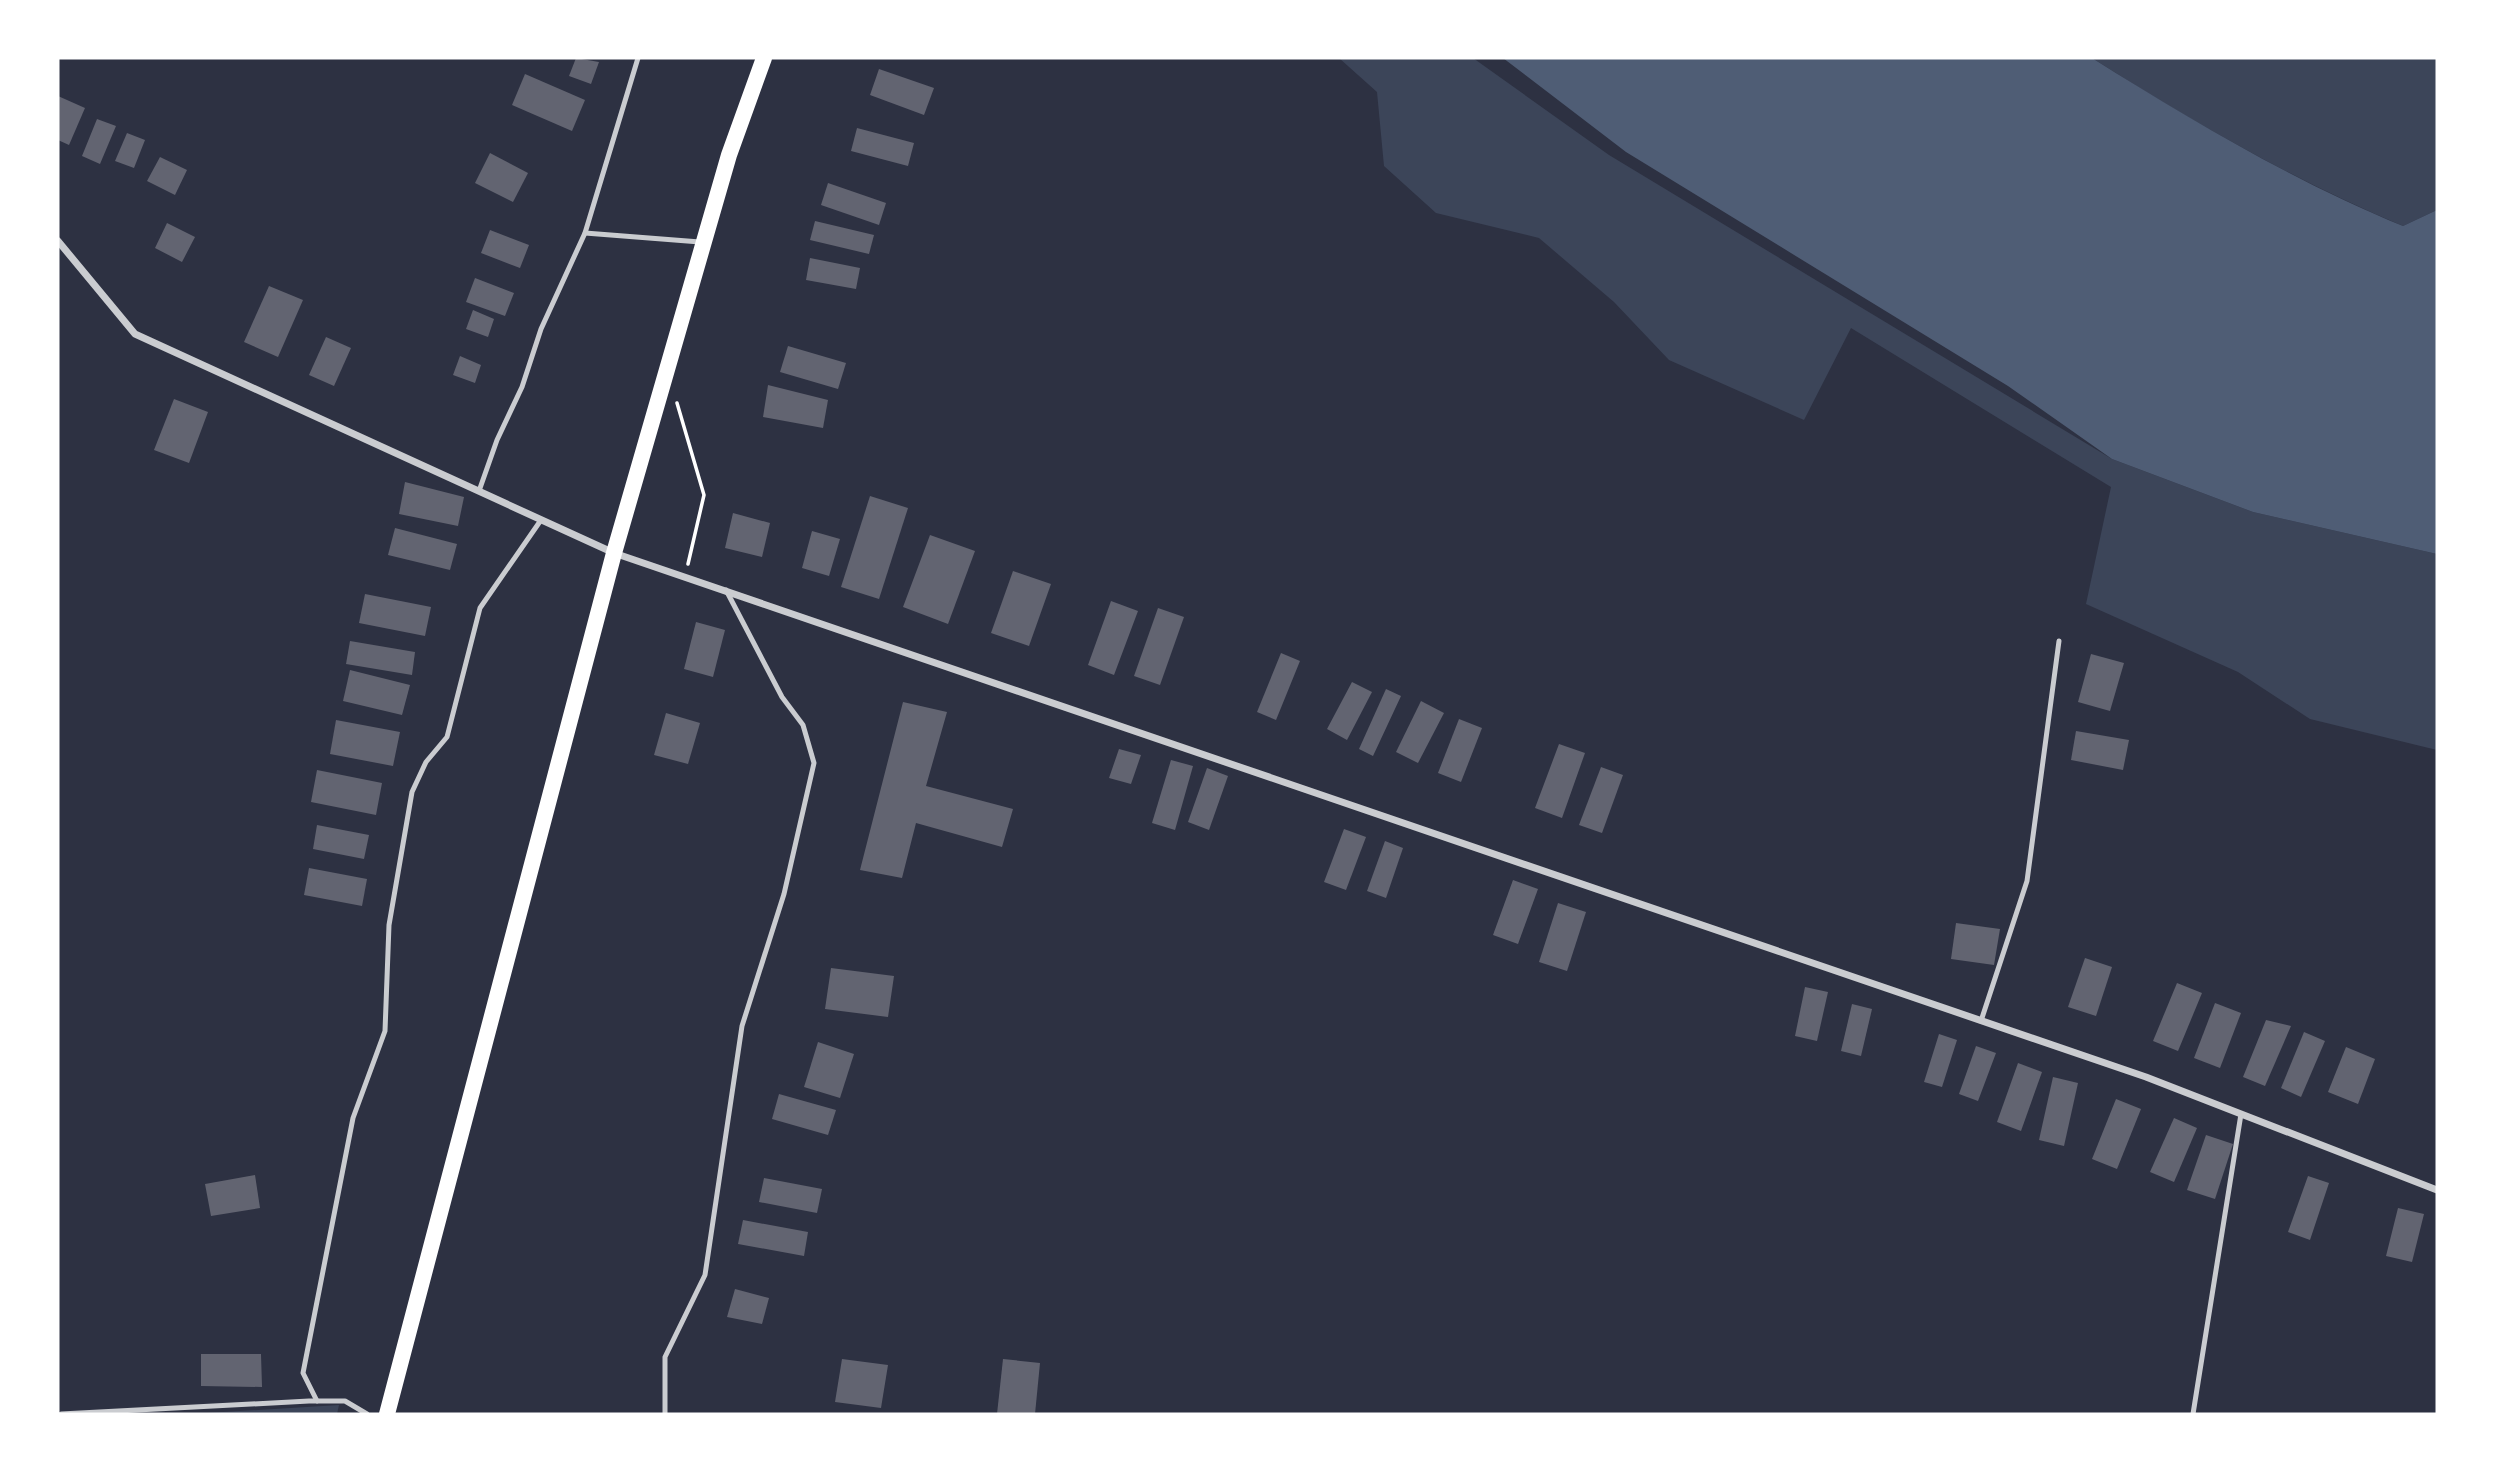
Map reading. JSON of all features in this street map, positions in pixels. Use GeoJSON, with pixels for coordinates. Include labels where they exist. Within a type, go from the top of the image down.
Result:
{"type":"FeatureCollection","features":[{"type":"Feature","properties":{"kind":"main road"},"geometry":{"type":"LineString","coordinates":[[387,1414],[614,553],[729,155],[764,58]]}},
{"type":"Feature","properties":{"kind":"street"},"geometry":{"type":"LineString","coordinates":[[58,241],[135,334],[614,553],[1981,1021],[2241,1114],[2437,1189]]}},
{"type":"Feature","properties":{"kind":"lane"},"geometry":{"type":"LineString","coordinates":[[479,491],[493,450],[522,387],[541,329],[585,233],[638,58]]}},
{"type":"Feature","properties":{"kind":"lane"},"geometry":{"type":"LineString","coordinates":[[585,233],[704,242]]}},
{"type":"Feature","properties":{"kind":"lane"},"geometry":{"type":"LineString","coordinates":[[317,1401],[303,1373],[353,1118],[385,1031],[389,925],[412,792],[426,762],[447,737],[480,608],[541,520]]}},
{"type":"Feature","properties":{"kind":"lane"},"geometry":{"type":"LineString","coordinates":[[665,1414],[665,1357],[705,1275],[742,1026],[784,894],[814,763],[803,725],[782,697],[725,590]]}},
{"type":"Feature","properties":{"kind":"lane"},"geometry":{"type":"LineString","coordinates":[[1981,1021],[2027,881],[2059,641]]}},
{"type":"Feature","properties":{"kind":"lane"},"geometry":{"type":"LineString","coordinates":[[2193,1414],[2241,1114]]}},
{"type":"Feature","properties":{"kind":"lane"},"geometry":{"type":"LineString","coordinates":[[61,1414],[317,1401],[345,1401],[367,1414]]}},
{"type":"Feature","properties":{"kind":"path"},"geometry":{"type":"LineString","coordinates":[[679,393],[676,407],[694,454],[704,495],[685,576]]}},
{"type":"Feature","properties":{"kind":"shaded area"},"geometry":{"type":"Polygon","coordinates":[[[1339,58],[1473,58],[1609,155],[2112,459],[2253,512],[2437,554],[2437,750],[2310,719],[2238,672],[2086,604],[2111,487],[1851,328],[1804,420],[1669,360],[1614,302],[1539,238],[1436,213],[1384,166],[1377,92],[1339,58]]]}},
{"type":"Feature","properties":{"kind":"shaded area"},"geometry":{"type":"Polygon","coordinates":[[[1503,58],[2092,58],[2244,149],[2363,209],[2403,226],[2437,210],[2437,554],[2253,512],[2112,459],[2008,386],[1626,152],[1503,58]]]}},
{"type":"Feature","properties":{"kind":"shaded area"},"geometry":{"type":"Polygon","coordinates":[[[2092,58],[2437,58],[2437,210],[2403,226],[2323,190],[2244,149],[2092,58]]]}},
{"type":"Feature","properties":{"kind":"shaded area"},"geometry":{"type":"Polygon","coordinates":[[[339,1405],[337,1414],[190,1414],[339,1405]]]}},
{"type":"Feature","properties":{"kind":"building"},"geometry":{"type":"Polygon","coordinates":[[[576,58],[599,62],[591,84],[569,76],[576,58]]]}},
{"type":"Feature","properties":{"kind":"building"},"geometry":{"type":"Polygon","coordinates":[[[879,69],[934,88],[924,115],[870,95],[879,69]]]}},
{"type":"Feature","properties":{"kind":"building"},"geometry":{"type":"Polygon","coordinates":[[[525,74],[585,100],[572,131],[512,105],[525,74]]]}},
{"type":"Feature","properties":{"kind":"building"},"geometry":{"type":"Polygon","coordinates":[[[58,96],[85,108],[69,145],[58,140],[58,96]]]}},
{"type":"Feature","properties":{"kind":"building"},"geometry":{"type":"Polygon","coordinates":[[[97,119],[116,126],[100,164],[82,156],[97,119]]]}},
{"type":"Feature","properties":{"kind":"building"},"geometry":{"type":"Polygon","coordinates":[[[857,128],[914,143],[908,166],[851,151],[857,128]]]}},
{"type":"Feature","properties":{"kind":"building"},"geometry":{"type":"Polygon","coordinates":[[[127,133],[145,140],[134,168],[115,161],[127,133]]]}},
{"type":"Feature","properties":{"kind":"building"},"geometry":{"type":"Polygon","coordinates":[[[490,153],[528,173],[513,202],[475,183],[490,153]]]}},
{"type":"Feature","properties":{"kind":"building"},"geometry":{"type":"Polygon","coordinates":[[[160,157],[187,170],[175,195],[147,181],[160,157]]]}},
{"type":"Feature","properties":{"kind":"building"},"geometry":{"type":"Polygon","coordinates":[[[828,183],[886,203],[879,225],[821,205],[828,183]]]}},
{"type":"Feature","properties":{"kind":"building"},"geometry":{"type":"Polygon","coordinates":[[[815,221],[874,235],[869,254],[810,240],[815,221]]]}},
{"type":"Feature","properties":{"kind":"building"},"geometry":{"type":"Polygon","coordinates":[[[167,223],[195,237],[182,262],[155,248],[167,223]]]}},
{"type":"Feature","properties":{"kind":"building"},"geometry":{"type":"Polygon","coordinates":[[[490,230],[529,245],[520,268],[481,253],[490,230]]]}},
{"type":"Feature","properties":{"kind":"building"},"geometry":{"type":"Polygon","coordinates":[[[810,258],[860,268],[856,289],[806,280],[810,258]]]}},
{"type":"Feature","properties":{"kind":"building"},"geometry":{"type":"Polygon","coordinates":[[[475,278],[514,293],[505,316],[466,302],[475,278]]]}},
{"type":"Feature","properties":{"kind":"building"},"geometry":{"type":"Polygon","coordinates":[[[269,286],[303,300],[278,357],[244,342],[269,286]]]}},
{"type":"Feature","properties":{"kind":"building"},"geometry":{"type":"Polygon","coordinates":[[[473,310],[494,319],[488,337],[466,329],[473,310]]]}},
{"type":"Feature","properties":{"kind":"building"},"geometry":{"type":"Polygon","coordinates":[[[326,337],[351,348],[334,386],[309,375],[326,337]]]}},
{"type":"Feature","properties":{"kind":"building"},"geometry":{"type":"Polygon","coordinates":[[[788,346],[846,363],[838,389],[780,372],[788,346]]]}},
{"type":"Feature","properties":{"kind":"building"},"geometry":{"type":"Polygon","coordinates":[[[460,356],[481,365],[475,383],[453,375],[460,356]]]}},
{"type":"Feature","properties":{"kind":"building"},"geometry":{"type":"Polygon","coordinates":[[[768,385],[828,400],[823,428],[763,417],[768,385]]]}},
{"type":"Feature","properties":{"kind":"building"},"geometry":{"type":"Polygon","coordinates":[[[174,399],[208,412],[189,463],[154,450],[174,399]]]}},
{"type":"Feature","properties":{"kind":"building"},"geometry":{"type":"Polygon","coordinates":[[[405,482],[464,497],[458,526],[399,514],[405,482]]]}},
{"type":"Feature","properties":{"kind":"building"},"geometry":{"type":"Polygon","coordinates":[[[870,496],[908,508],[879,599],[841,587],[870,496]]]}},
{"type":"Feature","properties":{"kind":"building"},"geometry":{"type":"Polygon","coordinates":[[[733,513],[770,523],[762,557],[725,548],[733,513]]]}},
{"type":"Feature","properties":{"kind":"building"},"geometry":{"type":"Polygon","coordinates":[[[395,528],[457,544],[450,570],[388,555],[395,528]]]}},
{"type":"Feature","properties":{"kind":"building"},"geometry":{"type":"Polygon","coordinates":[[[812,531],[840,539],[829,576],[802,568],[812,531]]]}},
{"type":"Feature","properties":{"kind":"building"},"geometry":{"type":"Polygon","coordinates":[[[930,535],[975,551],[948,624],[903,607],[930,535]]]}},
{"type":"Feature","properties":{"kind":"building"},"geometry":{"type":"Polygon","coordinates":[[[1013,571],[1051,584],[1029,646],[991,633],[1013,571]]]}},
{"type":"Feature","properties":{"kind":"building"},"geometry":{"type":"Polygon","coordinates":[[[365,594],[431,607],[425,636],[359,623],[365,594]]]}},
{"type":"Feature","properties":{"kind":"building"},"geometry":{"type":"Polygon","coordinates":[[[1111,601],[1138,611],[1114,675],[1088,665],[1111,601]]]}},
{"type":"Feature","properties":{"kind":"building"},"geometry":{"type":"Polygon","coordinates":[[[1158,608],[1184,617],[1160,685],[1134,676],[1158,608]]]}},
{"type":"Feature","properties":{"kind":"building"},"geometry":{"type":"Polygon","coordinates":[[[696,622],[725,630],[713,677],[684,669],[696,622]]]}},
{"type":"Feature","properties":{"kind":"building"},"geometry":{"type":"Polygon","coordinates":[[[350,641],[415,652],[412,675],[346,664],[350,641]]]}},
{"type":"Feature","properties":{"kind":"building"},"geometry":{"type":"Polygon","coordinates":[[[1281,653],[1300,661],[1276,720],[1257,712],[1281,653]]]}},
{"type":"Feature","properties":{"kind":"building"},"geometry":{"type":"Polygon","coordinates":[[[2091,654],[2124,663],[2110,711],[2078,702],[2091,654]]]}},
{"type":"Feature","properties":{"kind":"building"},"geometry":{"type":"Polygon","coordinates":[[[350,670],[410,685],[402,715],[343,701],[350,670]]]}},
{"type":"Feature","properties":{"kind":"building"},"geometry":{"type":"Polygon","coordinates":[[[1352,682],[1372,692],[1347,740],[1327,729],[1352,682]]]}},
{"type":"Feature","properties":{"kind":"building"},"geometry":{"type":"Polygon","coordinates":[[[1386,689],[1401,696],[1373,756],[1359,749],[1386,689]]]}},
{"type":"Feature","properties":{"kind":"building"},"geometry":{"type":"Polygon","coordinates":[[[1421,701],[1444,713],[1418,763],[1396,752],[1421,701]]]}},
{"type":"Feature","properties":{"kind":"building"},"geometry":{"type":"Polygon","coordinates":[[[903,702],[947,712],[926,786],[1013,809],[1002,847],[916,823],[902,878],[860,870],[903,702]]]}},
{"type":"Feature","properties":{"kind":"building"},"geometry":{"type":"Polygon","coordinates":[[[666,713],[700,723],[688,764],[654,755],[666,713]]]}},
{"type":"Feature","properties":{"kind":"building"},"geometry":{"type":"Polygon","coordinates":[[[1459,719],[1482,728],[1461,782],[1438,773],[1459,719]]]}},
{"type":"Feature","properties":{"kind":"building"},"geometry":{"type":"Polygon","coordinates":[[[336,720],[400,732],[393,766],[330,754],[336,720]]]}},
{"type":"Feature","properties":{"kind":"building"},"geometry":{"type":"Polygon","coordinates":[[[2076,731],[2129,740],[2123,770],[2071,760],[2076,731]]]}},
{"type":"Feature","properties":{"kind":"building"},"geometry":{"type":"Polygon","coordinates":[[[1559,744],[1585,753],[1562,818],[1535,808],[1559,744]]]}},
{"type":"Feature","properties":{"kind":"building"},"geometry":{"type":"Polygon","coordinates":[[[1119,749],[1141,755],[1131,784],[1109,778],[1119,749]]]}},
{"type":"Feature","properties":{"kind":"building"},"geometry":{"type":"Polygon","coordinates":[[[1171,760],[1193,766],[1175,830],[1152,823],[1171,760]]]}},
{"type":"Feature","properties":{"kind":"building"},"geometry":{"type":"Polygon","coordinates":[[[1601,767],[1623,775],[1602,833],[1579,825],[1601,767]]]}},
{"type":"Feature","properties":{"kind":"building"},"geometry":{"type":"Polygon","coordinates":[[[1207,768],[1228,776],[1209,830],[1188,822],[1207,768]]]}},
{"type":"Feature","properties":{"kind":"building"},"geometry":{"type":"Polygon","coordinates":[[[317,770],[382,783],[376,815],[311,802],[317,770]]]}},
{"type":"Feature","properties":{"kind":"building"},"geometry":{"type":"Polygon","coordinates":[[[317,825],[369,835],[364,859],[313,849],[317,825]]]}},
{"type":"Feature","properties":{"kind":"building"},"geometry":{"type":"Polygon","coordinates":[[[1344,829],[1366,837],[1346,890],[1324,882],[1344,829]]]}},
{"type":"Feature","properties":{"kind":"building"},"geometry":{"type":"Polygon","coordinates":[[[1385,841],[1403,848],[1386,898],[1367,891],[1385,841]]]}},
{"type":"Feature","properties":{"kind":"building"},"geometry":{"type":"Polygon","coordinates":[[[309,868],[367,879],[362,906],[304,895],[309,868]]]}},
{"type":"Feature","properties":{"kind":"building"},"geometry":{"type":"Polygon","coordinates":[[[1513,880],[1538,889],[1518,944],[1493,935],[1513,880]]]}},
{"type":"Feature","properties":{"kind":"building"},"geometry":{"type":"Polygon","coordinates":[[[1558,903],[1586,912],[1567,971],[1539,962],[1558,903]]]}},
{"type":"Feature","properties":{"kind":"building"},"geometry":{"type":"Polygon","coordinates":[[[1956,923],[2000,929],[1994,965],[1951,959],[1956,923]]]}},
{"type":"Feature","properties":{"kind":"building"},"geometry":{"type":"Polygon","coordinates":[[[2085,958],[2112,967],[2096,1016],[2068,1007],[2085,958]]]}},
{"type":"Feature","properties":{"kind":"building"},"geometry":{"type":"Polygon","coordinates":[[[831,968],[894,976],[888,1017],[825,1009],[831,968]]]}},
{"type":"Feature","properties":{"kind":"building"},"geometry":{"type":"Polygon","coordinates":[[[2177,983],[2202,993],[2178,1051],[2153,1041],[2177,983]]]}},
{"type":"Feature","properties":{"kind":"building"},"geometry":{"type":"Polygon","coordinates":[[[1805,987],[1828,992],[1817,1041],[1795,1036],[1805,987]]]}},
{"type":"Feature","properties":{"kind":"building"},"geometry":{"type":"Polygon","coordinates":[[[2215,1003],[2241,1013],[2220,1068],[2194,1058],[2215,1003]]]}},
{"type":"Feature","properties":{"kind":"building"},"geometry":{"type":"Polygon","coordinates":[[[1852,1004],[1872,1009],[1861,1056],[1841,1051],[1852,1004]]]}},
{"type":"Feature","properties":{"kind":"building"},"geometry":{"type":"Polygon","coordinates":[[[2266,1020],[2291,1026],[2265,1086],[2243,1077],[2266,1020]]]}},
{"type":"Feature","properties":{"kind":"building"},"geometry":{"type":"Polygon","coordinates":[[[2304,1032],[2325,1041],[2301,1097],[2281,1088],[2304,1032]]]}},
{"type":"Feature","properties":{"kind":"building"},"geometry":{"type":"Polygon","coordinates":[[[1939,1034],[1957,1040],[1942,1087],[1924,1082],[1939,1034]]]}},
{"type":"Feature","properties":{"kind":"building"},"geometry":{"type":"Polygon","coordinates":[[[818,1042],[854,1054],[840,1098],[804,1087],[818,1042]]]}},
{"type":"Feature","properties":{"kind":"building"},"geometry":{"type":"Polygon","coordinates":[[[1976,1046],[1996,1053],[1978,1101],[1959,1094],[1976,1046]]]}},
{"type":"Feature","properties":{"kind":"building"},"geometry":{"type":"Polygon","coordinates":[[[2346,1047],[2375,1059],[2358,1104],[2328,1092],[2346,1047]]]}},
{"type":"Feature","properties":{"kind":"building"},"geometry":{"type":"Polygon","coordinates":[[[2018,1063],[2042,1072],[2021,1131],[1997,1122],[2018,1063]]]}},
{"type":"Feature","properties":{"kind":"building"},"geometry":{"type":"Polygon","coordinates":[[[2053,1077],[2078,1083],[2064,1146],[2039,1140],[2053,1077]]]}},
{"type":"Feature","properties":{"kind":"building"},"geometry":{"type":"Polygon","coordinates":[[[779,1094],[836,1110],[828,1135],[772,1119],[779,1094]]]}},
{"type":"Feature","properties":{"kind":"building"},"geometry":{"type":"Polygon","coordinates":[[[2116,1099],[2141,1109],[2117,1169],[2092,1159],[2116,1099]]]}},
{"type":"Feature","properties":{"kind":"building"},"geometry":{"type":"Polygon","coordinates":[[[2174,1118],[2197,1128],[2174,1182],[2150,1172],[2174,1118]]]}},
{"type":"Feature","properties":{"kind":"building"},"geometry":{"type":"Polygon","coordinates":[[[2206,1135],[2233,1144],[2215,1199],[2187,1190],[2206,1135]]]}},
{"type":"Feature","properties":{"kind":"building"},"geometry":{"type":"Polygon","coordinates":[[[255,1175],[260,1208],[211,1216],[205,1184],[255,1175]]]}},
{"type":"Feature","properties":{"kind":"building"},"geometry":{"type":"Polygon","coordinates":[[[2308,1176],[2329,1183],[2310,1240],[2288,1232],[2308,1176]]]}},
{"type":"Feature","properties":{"kind":"building"},"geometry":{"type":"Polygon","coordinates":[[[764,1178],[822,1189],[817,1213],[759,1202],[764,1178]]]}},
{"type":"Feature","properties":{"kind":"building"},"geometry":{"type":"Polygon","coordinates":[[[2398,1208],[2424,1214],[2412,1262],[2386,1256],[2398,1208]]]}},
{"type":"Feature","properties":{"kind":"building"},"geometry":{"type":"Polygon","coordinates":[[[743,1220],[808,1232],[804,1256],[738,1244],[743,1220]]]}},
{"type":"Feature","properties":{"kind":"building"},"geometry":{"type":"Polygon","coordinates":[[[735,1289],[769,1298],[762,1324],[727,1317],[735,1289]]]}},
{"type":"Feature","properties":{"kind":"building"},"geometry":{"type":"Polygon","coordinates":[[[201,1354],[261,1354],[262,1387],[201,1386],[201,1354]]]}},
{"type":"Feature","properties":{"kind":"building"},"geometry":{"type":"Polygon","coordinates":[[[842,1359],[888,1365],[881,1408],[835,1402],[842,1359]]]}},
{"type":"Feature","properties":{"kind":"building"},"geometry":{"type":"Polygon","coordinates":[[[1003,1359],[1040,1363],[1035,1414],[997,1414],[1003,1359]]]}}]}
